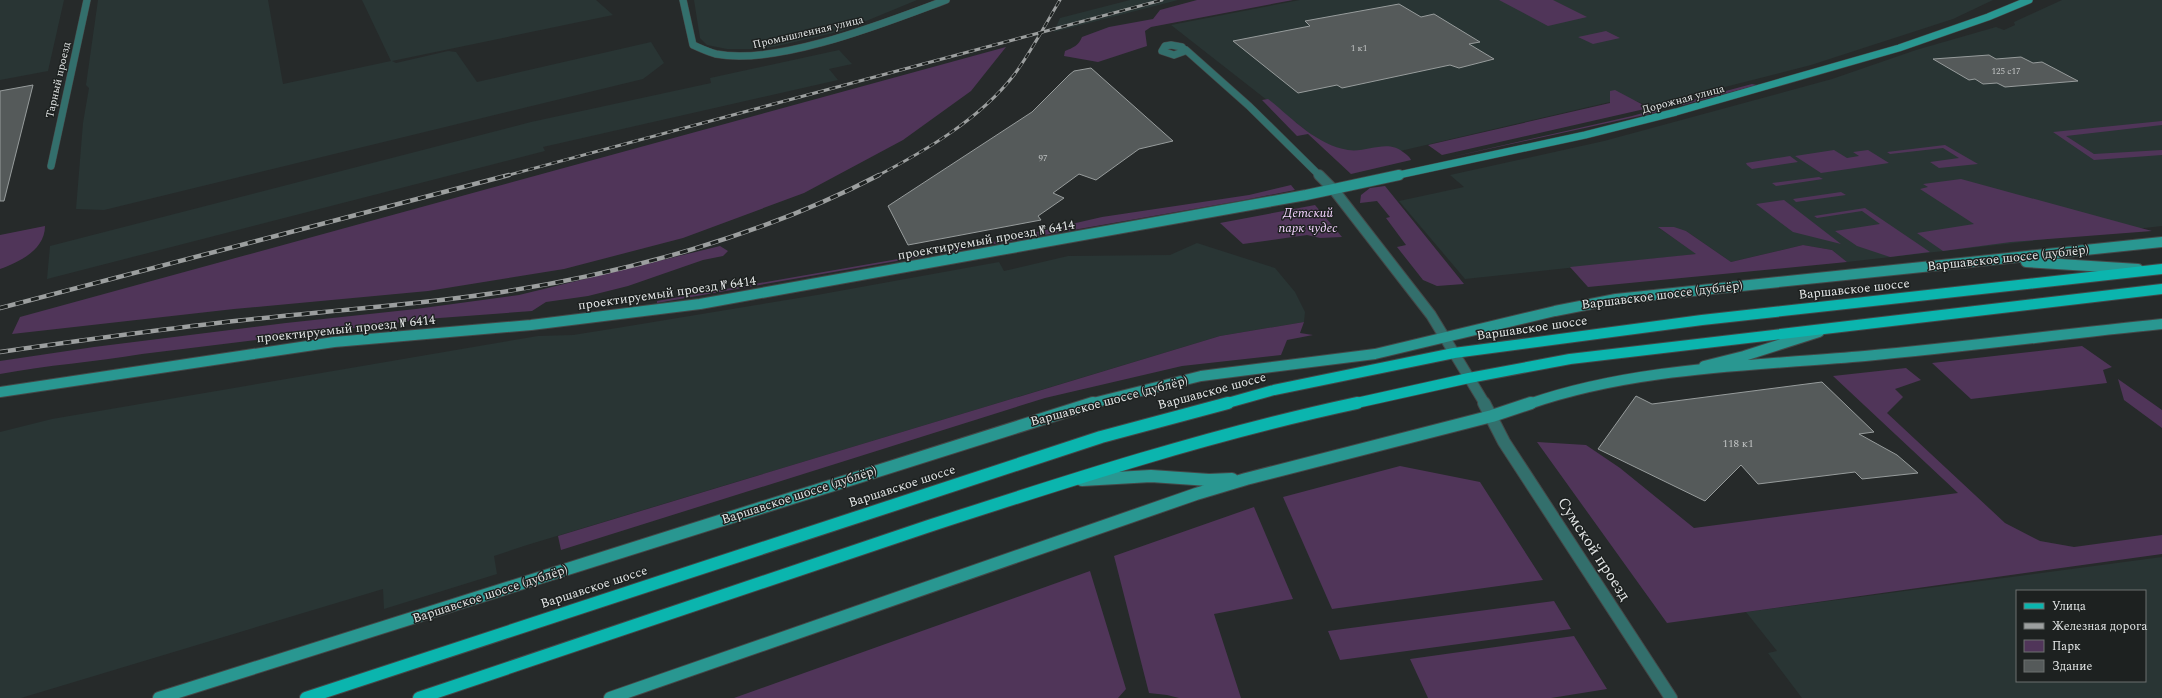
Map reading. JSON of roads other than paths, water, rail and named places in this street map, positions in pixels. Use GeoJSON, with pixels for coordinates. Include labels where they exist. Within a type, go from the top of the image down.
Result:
{"type":"FeatureCollection","features":[{"type":"Feature","properties":{"kind":"main road","name":"Дорожная улица"},"geometry":{"type":"LineString","coordinates":[[1334,190],[1597,132],[1765,88],[1899,48],[1982,19],[2029,0]]}},
{"type":"Feature","properties":{"kind":"main road","name":"проектируемый проезд № 6414"},"geometry":{"type":"LineString","coordinates":[[0,392],[244,354],[334,342],[531,325],[700,304],[1334,190]]}},
{"type":"Feature","properties":{"kind":"main road","name":"Варшавское шоссе (дублёр)"},"geometry":{"type":"LineString","coordinates":[[159,698],[436,612],[1055,413],[1135,392],[1221,373],[1315,363],[1374,354],[1445,338],[1538,313],[1616,299],[2162,242]]}},
{"type":"Feature","properties":{"kind":"main road"},"geometry":{"type":"LineString","coordinates":[[1955,264],[2037,262],[2158,270]]}},
{"type":"Feature","properties":{"kind":"main road","name":"Варшавское шоссе"},"geometry":{"type":"LineString","coordinates":[[306,698],[1101,437],[1274,390],[1454,354],[1702,320],[2158,270]]}},
{"type":"Feature","properties":{"kind":"main road"},"geometry":{"type":"LineString","coordinates":[[419,698],[806,566],[1066,481],[1291,417],[1468,378],[1570,360],[2162,289]]}},
{"type":"Feature","properties":{"kind":"main road"},"geometry":{"type":"LineString","coordinates":[[610,698],[1188,497],[1246,479],[1492,416],[1529,402],[1563,392],[1591,386],[1669,374],[1930,350],[2162,324]]}},
{"type":"Feature","properties":{"kind":"main road"},"geometry":{"type":"LineString","coordinates":[[1669,374],[1744,356],[1833,328]]}},
{"type":"Feature","properties":{"kind":"main road"},"geometry":{"type":"LineString","coordinates":[[1066,481],[1151,476],[1209,480],[1246,479]]}},
{"type":"Feature","properties":{"kind":"street","name":"Тарный проезд"},"geometry":{"type":"LineString","coordinates":[[51,166],[87,0]]}},
{"type":"Feature","properties":{"kind":"street","name":"Промышленная улица"},"geometry":{"type":"LineString","coordinates":[[683,0],[692,45],[705,52],[745,56],[776,52],[848,34],[946,0]]}},
{"type":"Feature","properties":{"kind":"street"},"geometry":{"type":"LineString","coordinates":[[1174,55],[1181,54],[1186,50],[1182,47],[1171,45],[1162,49],[1164,52],[1212,72]]}},
{"type":"Feature","properties":{"kind":"street","name":"Сумской проезд"},"geometry":{"type":"LineString","coordinates":[[1186,50],[1212,72],[1334,190],[1431,315],[1492,416],[1504,442],[1671,698]]}},
{"type":"Feature","properties":{"kind":"railway"},"geometry":{"type":"LineString","coordinates":[[1041,32],[1060,0]]}},
{"type":"Feature","properties":{"kind":"railway"},"geometry":{"type":"LineString","coordinates":[[1041,32],[1162,0]]}},
{"type":"Feature","properties":{"kind":"railway"},"geometry":{"type":"LineString","coordinates":[[505,176],[1041,32]]}},
{"type":"Feature","properties":{"kind":"railway"},"geometry":{"type":"LineString","coordinates":[[877,176],[914,156],[951,133],[985,106],[1014,75],[1041,32]]}},
{"type":"Feature","properties":{"kind":"railway"},"geometry":{"type":"LineString","coordinates":[[0,308],[509,175]]}},
{"type":"Feature","properties":{"kind":"railway"},"geometry":{"type":"LineString","coordinates":[[0,352],[205,324],[440,300],[544,285],[642,263],[741,234],[835,197],[877,176]]}},
{"type":"Feature","properties":{"kind":"park label","name":"Детский парк чудес"},"geometry":{"type":"Point","coordinates":[1308,220]}}]}
